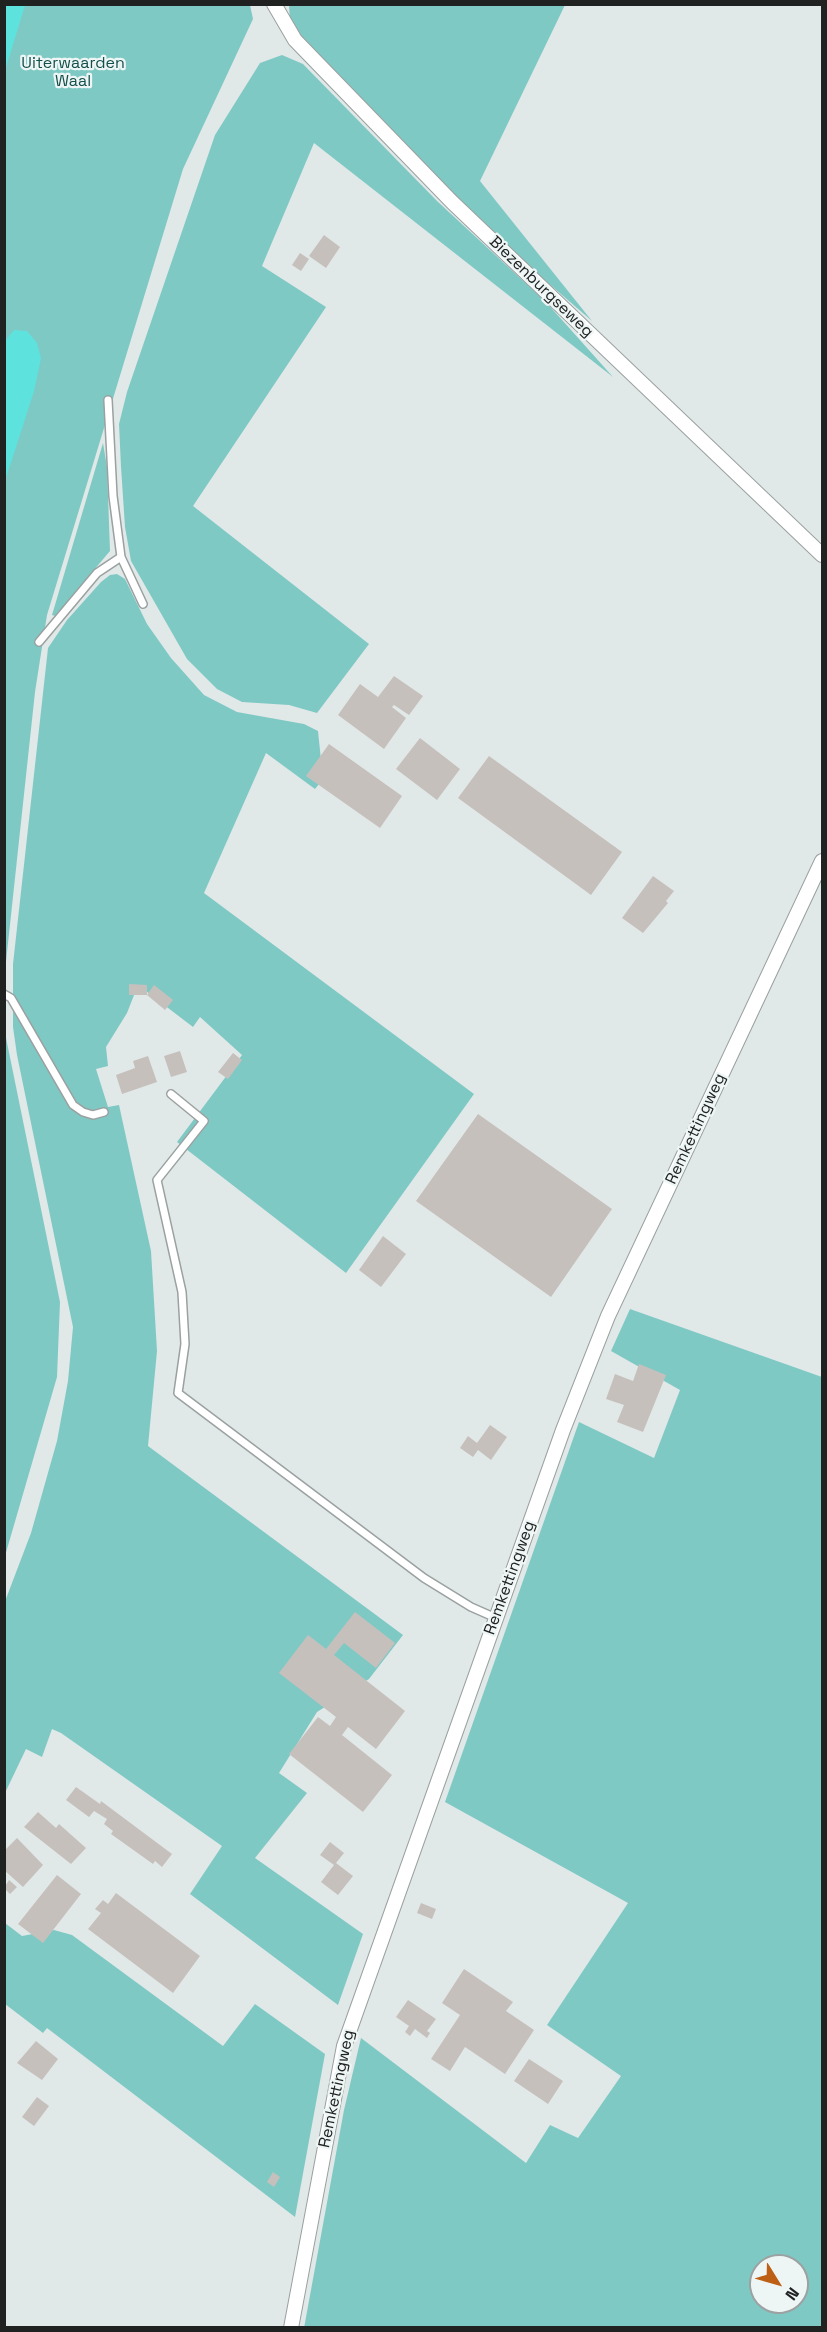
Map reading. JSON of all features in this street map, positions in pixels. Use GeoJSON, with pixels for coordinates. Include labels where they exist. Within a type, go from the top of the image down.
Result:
{"type":"FeatureCollection","features":[{"type":"Feature","properties":{"kind":"street","name":"Biezenburgseweg"},"geometry":{"type":"LineString","coordinates":[[274,4],[295,40],[444,193],[822,555]]}},
{"type":"Feature","properties":{"kind":"street","name":"Remkettingweg"},"geometry":{"type":"LineString","coordinates":[[291,2328],[344,2046],[563,1430],[608,1316],[822,861]]}},
{"type":"Feature","properties":{"kind":"lane"},"geometry":{"type":"LineString","coordinates":[[108,400],[113,496],[121,557],[142,604]]}},
{"type":"Feature","properties":{"kind":"lane"},"geometry":{"type":"LineString","coordinates":[[39,642],[97,573],[121,557]]}},
{"type":"Feature","properties":{"kind":"lane"},"geometry":{"type":"LineString","coordinates":[[4,994],[11,998],[73,1105],[93,1115],[104,1112]]}},
{"type":"Feature","properties":{"kind":"lane"},"geometry":{"type":"LineString","coordinates":[[171,1095],[204,1121],[157,1180],[182,1292],[185,1344],[177,1394],[424,1578],[471,1607],[496,1618]]}},
{"type":"Feature","properties":{"kind":"green space","name":"Uiterwaarden Waal"},"geometry":{"type":"Polygon","coordinates":[[[4,5],[250,5],[253,19],[183,169],[47,615],[35,692],[5,971],[4,5]]]}},
{"type":"Feature","properties":{"kind":"green space"},"geometry":{"type":"Polygon","coordinates":[[[289,5],[565,5],[480,181],[592,321],[532,269],[421,165],[313,53],[290,22],[289,5]]]}},
{"type":"Feature","properties":{"kind":"green space"},"geometry":{"type":"Polygon","coordinates":[[[282,55],[303,64],[437,201],[546,302],[613,377],[314,143],[262,266],[326,307],[193,506],[369,644],[317,713],[289,705],[242,702],[217,689],[187,659],[131,561],[125,527],[121,467],[119,424],[127,392],[215,135],[260,63],[282,55]]]}},
{"type":"Feature","properties":{"kind":"green space"},"geometry":{"type":"Polygon","coordinates":[[[103,443],[107,467],[110,551],[55,616],[52,615],[103,443]]]}},
{"type":"Feature","properties":{"kind":"green space"},"geometry":{"type":"Polygon","coordinates":[[[117,574],[125,579],[147,624],[171,658],[204,695],[237,712],[304,724],[318,731],[323,779],[315,789],[266,753],[204,893],[474,1094],[346,1273],[177,1142],[242,1055],[200,1017],[193,1027],[138,985],[127,1013],[106,1047],[108,1066],[96,1069],[108,1107],[119,1105],[151,1251],[157,1351],[148,1446],[403,1635],[369,1679],[317,1712],[279,1773],[307,1793],[255,1858],[363,1934],[338,2005],[190,1894],[222,1846],[61,1733],[52,1729],[42,1757],[26,1749],[5,1793],[4,1604],[31,1533],[57,1441],[68,1381],[73,1327],[17,1055],[13,1027],[13,964],[48,648],[67,620],[101,582],[110,575],[117,574]]]}},
{"type":"Feature","properties":{"kind":"green space"},"geometry":{"type":"Polygon","coordinates":[[[4,1028],[60,1302],[57,1377],[5,1556],[4,1028]]]}},
{"type":"Feature","properties":{"kind":"green space"},"geometry":{"type":"Polygon","coordinates":[[[630,1309],[822,1377],[822,2327],[304,2328],[344,2110],[361,2038],[526,2163],[550,2125],[578,2138],[621,2076],[547,2025],[628,1903],[445,1802],[579,1422],[654,1458],[680,1390],[611,1351],[630,1309]]]}},
{"type":"Feature","properties":{"kind":"green space"},"geometry":{"type":"Polygon","coordinates":[[[5,1923],[22,1936],[54,1930],[72,1935],[223,2046],[255,2004],[325,2054],[295,2217],[47,2028],[43,2033],[5,2004],[5,1923]]]}},
{"type":"Feature","properties":{"kind":"shaded area"},"geometry":{"type":"Polygon","coordinates":[[[4,5],[25,5],[5,71],[4,5]]]}},
{"type":"Feature","properties":{"kind":"shaded area"},"geometry":{"type":"Polygon","coordinates":[[[14,330],[27,331],[37,343],[41,358],[34,391],[5,481],[5,341],[14,330]]]}},
{"type":"Feature","properties":{"kind":"building"},"geometry":{"type":"Polygon","coordinates":[[[324,235],[340,247],[326,268],[309,256],[324,235]]]}},
{"type":"Feature","properties":{"kind":"building"},"geometry":{"type":"Polygon","coordinates":[[[300,253],[309,259],[301,271],[292,265],[300,253]]]}},
{"type":"Feature","properties":{"kind":"building"},"geometry":{"type":"Polygon","coordinates":[[[394,676],[423,696],[409,715],[394,705],[392,707],[406,718],[384,749],[338,715],[360,684],[378,697],[394,676]]]}},
{"type":"Feature","properties":{"kind":"building"},"geometry":{"type":"Polygon","coordinates":[[[420,738],[460,769],[437,800],[396,769],[420,738]]]}},
{"type":"Feature","properties":{"kind":"building"},"geometry":{"type":"Polygon","coordinates":[[[329,744],[402,796],[380,828],[306,776],[329,744]]]}},
{"type":"Feature","properties":{"kind":"building"},"geometry":{"type":"Polygon","coordinates":[[[489,756],[622,852],[591,895],[458,798],[489,756]]]}},
{"type":"Feature","properties":{"kind":"building"},"geometry":{"type":"Polygon","coordinates":[[[653,876],[674,891],[666,901],[668,903],[643,933],[622,918],[653,876]]]}},
{"type":"Feature","properties":{"kind":"building"},"geometry":{"type":"Polygon","coordinates":[[[129,984],[147,985],[147,995],[129,995],[129,984]]]}},
{"type":"Feature","properties":{"kind":"building"},"geometry":{"type":"Polygon","coordinates":[[[154,985],[173,1000],[165,1010],[147,995],[154,985]]]}},
{"type":"Feature","properties":{"kind":"building"},"geometry":{"type":"Polygon","coordinates":[[[180,1051],[187,1072],[171,1077],[164,1056],[180,1051]]]}},
{"type":"Feature","properties":{"kind":"building"},"geometry":{"type":"Polygon","coordinates":[[[233,1053],[242,1060],[228,1079],[218,1072],[233,1053]]]}},
{"type":"Feature","properties":{"kind":"building"},"geometry":{"type":"Polygon","coordinates":[[[148,1056],[157,1082],[122,1094],[116,1075],[135,1068],[133,1061],[148,1056]]]}},
{"type":"Feature","properties":{"kind":"building"},"geometry":{"type":"Polygon","coordinates":[[[478,1114],[612,1209],[551,1297],[416,1201],[478,1114]]]}},
{"type":"Feature","properties":{"kind":"building"},"geometry":{"type":"Polygon","coordinates":[[[383,1236],[406,1254],[381,1287],[359,1270],[383,1236]]]}},
{"type":"Feature","properties":{"kind":"building"},"geometry":{"type":"Polygon","coordinates":[[[639,1364],[666,1375],[643,1432],[617,1422],[624,1405],[606,1399],[615,1374],[633,1381],[639,1364]]]}},
{"type":"Feature","properties":{"kind":"building"},"geometry":{"type":"Polygon","coordinates":[[[490,1425],[507,1437],[491,1460],[478,1450],[473,1457],[460,1448],[468,1436],[477,1443],[490,1425]]]}},
{"type":"Feature","properties":{"kind":"building"},"geometry":{"type":"Polygon","coordinates":[[[355,1612],[395,1643],[376,1668],[344,1643],[334,1655],[405,1711],[376,1749],[348,1727],[342,1735],[392,1775],[363,1812],[289,1754],[318,1717],[330,1726],[336,1717],[279,1673],[308,1635],[326,1649],[355,1612]]]}},
{"type":"Feature","properties":{"kind":"building"},"geometry":{"type":"Polygon","coordinates":[[[76,1787],[100,1804],[101,1801],[172,1854],[162,1867],[155,1861],[153,1864],[111,1834],[113,1831],[104,1824],[107,1819],[94,1811],[89,1817],[66,1800],[76,1787]]]}},
{"type":"Feature","properties":{"kind":"building"},"geometry":{"type":"Polygon","coordinates":[[[38,1812],[56,1828],[59,1824],[86,1848],[71,1864],[24,1827],[38,1812]]]}},
{"type":"Feature","properties":{"kind":"building"},"geometry":{"type":"Polygon","coordinates":[[[17,1838],[43,1865],[23,1887],[4,1870],[4,1851],[17,1838]]]}},
{"type":"Feature","properties":{"kind":"building"},"geometry":{"type":"Polygon","coordinates":[[[330,1842],[344,1853],[336,1863],[353,1876],[338,1895],[321,1882],[334,1865],[320,1855],[330,1842]]]}},
{"type":"Feature","properties":{"kind":"building"},"geometry":{"type":"Polygon","coordinates":[[[57,1875],[81,1894],[43,1943],[18,1924],[57,1875]]]}},
{"type":"Feature","properties":{"kind":"building"},"geometry":{"type":"Polygon","coordinates":[[[9,1880],[17,1887],[10,1894],[4,1888],[9,1880]]]}},
{"type":"Feature","properties":{"kind":"building"},"geometry":{"type":"Polygon","coordinates":[[[116,1893],[200,1956],[173,1993],[88,1929],[101,1913],[95,1909],[103,1900],[108,1904],[116,1893]]]}},
{"type":"Feature","properties":{"kind":"building"},"geometry":{"type":"Polygon","coordinates":[[[421,1903],[436,1909],[432,1919],[417,1913],[421,1903]]]}},
{"type":"Feature","properties":{"kind":"building"},"geometry":{"type":"Polygon","coordinates":[[[464,1969],[513,2002],[506,2011],[534,2030],[505,2074],[465,2047],[450,2071],[431,2059],[460,2015],[442,2003],[464,1969]]]}},
{"type":"Feature","properties":{"kind":"building"},"geometry":{"type":"Polygon","coordinates":[[[408,2000],[436,2019],[427,2031],[430,2033],[427,2038],[415,2029],[410,2036],[405,2032],[409,2026],[396,2017],[408,2000]]]}},
{"type":"Feature","properties":{"kind":"building"},"geometry":{"type":"Polygon","coordinates":[[[36,2041],[58,2059],[42,2080],[17,2063],[36,2041]]]}},
{"type":"Feature","properties":{"kind":"building"},"geometry":{"type":"Polygon","coordinates":[[[529,2059],[563,2081],[548,2104],[514,2081],[529,2059]]]}},
{"type":"Feature","properties":{"kind":"building"},"geometry":{"type":"Polygon","coordinates":[[[37,2097],[49,2106],[34,2126],[22,2117],[37,2097]]]}},
{"type":"Feature","properties":{"kind":"building"},"geometry":{"type":"Polygon","coordinates":[[[273,2172],[280,2177],[274,2187],[267,2182],[273,2172]]]}}]}
